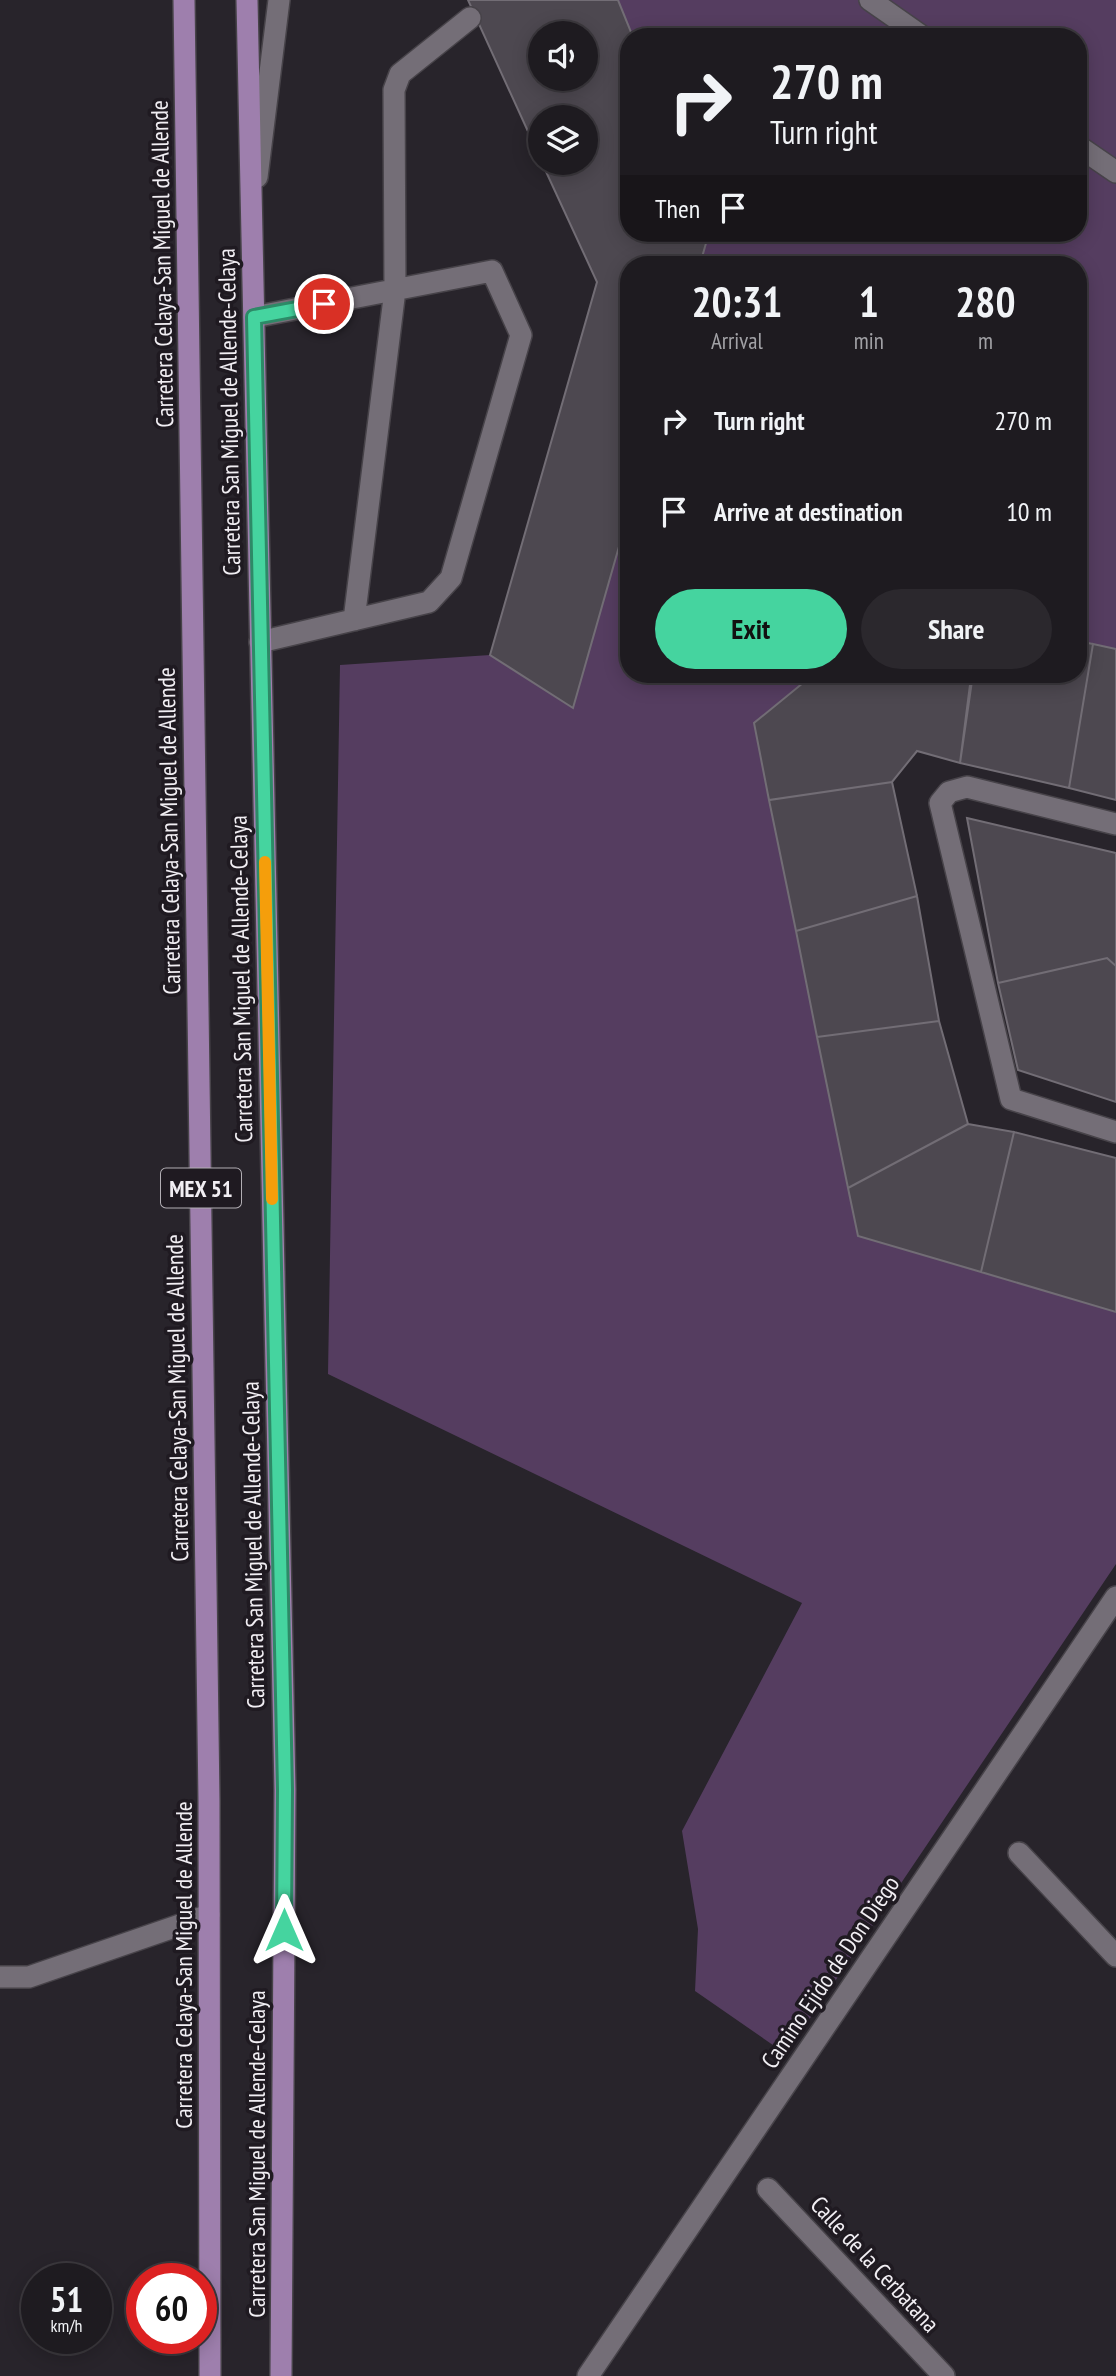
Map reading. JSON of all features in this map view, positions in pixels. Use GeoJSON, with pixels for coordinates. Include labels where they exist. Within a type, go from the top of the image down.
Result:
{"type":"FeatureCollection","features":[{"type":"Feature","properties":{"kind":"main road","name":"Carretera Celaya-San Miguel de Allende"},"geometry":{"type":"LineString","coordinates":[[184,0],[209,1915],[210,2376]]}},
{"type":"Feature","properties":{"kind":"main road","name":"Carretera San Miguel de Allende-Celaya"},"geometry":{"type":"LineString","coordinates":[[247,0],[285,1790],[281,2376]]}},
{"type":"Feature","properties":{"kind":"street"},"geometry":{"type":"LineString","coordinates":[[252,221],[279,0]]}},
{"type":"Feature","properties":{"kind":"street"},"geometry":{"type":"LineString","coordinates":[[870,0],[910,28]]}},
{"type":"Feature","properties":{"kind":"street"},"geometry":{"type":"LineString","coordinates":[[354,620],[395,290],[394,90],[400,74],[470,18]]}},
{"type":"Feature","properties":{"kind":"street"},"geometry":{"type":"LineString","coordinates":[[1087,152],[1116,172]]}},
{"type":"Feature","properties":{"kind":"street"},"geometry":{"type":"LineString","coordinates":[[254,317],[492,271],[521,335],[451,578],[429,602],[260,642]]}},
{"type":"Feature","properties":{"kind":"street"},"geometry":{"type":"LineString","coordinates":[[1116,824],[967,787],[949,792],[940,803],[1011,1099],[1116,1132]]}},
{"type":"Feature","properties":{"kind":"street","name":"Camino Ejido de Don Diego"},"geometry":{"type":"LineString","coordinates":[[588,2376],[1116,1597]]}},
{"type":"Feature","properties":{"kind":"street"},"geometry":{"type":"LineString","coordinates":[[1019,1853],[1116,1956]]}},
{"type":"Feature","properties":{"kind":"street"},"geometry":{"type":"LineString","coordinates":[[0,1977],[30,1977],[209,1915]]}},
{"type":"Feature","properties":{"kind":"street","name":"Calle de la Cerbatana"},"geometry":{"type":"LineString","coordinates":[[768,2189],[944,2376]]}},
{"type":"Feature","properties":{"kind":"shaded area"},"geometry":{"type":"Polygon","coordinates":[[[618,0],[1116,0],[1116,649],[1087,643],[1087,256],[702,256],[706,242],[1087,242],[1087,28],[629,28],[618,0]]]}},
{"type":"Feature","properties":{"kind":"shaded area"},"geometry":{"type":"Polygon","coordinates":[[[620,543],[620,683],[803,683],[754,724],[858,1236],[1116,1312],[1116,1564],[786,2054],[695,1991],[698,1929],[682,1831],[802,1603],[328,1374],[340,665],[490,655],[573,708],[620,543]]]}},
{"type":"Feature","properties":{"kind":"building"},"geometry":{"type":"Polygon","coordinates":[[[468,0],[618,0],[629,28],[620,28],[620,242],[706,242],[702,256],[620,256],[620,543],[573,708],[490,655],[597,282],[548,175],[598,175],[598,105],[528,105],[528,132],[468,0]]]}},
{"type":"Feature","properties":{"kind":"building"},"geometry":{"type":"Polygon","coordinates":[[[1087,643],[1093,644],[1087,680],[1087,643]]]}},
{"type":"Feature","properties":{"kind":"building"},"geometry":{"type":"Polygon","coordinates":[[[1093,644],[1116,649],[1116,800],[1069,788],[1093,644]]]}},
{"type":"Feature","properties":{"kind":"building"},"geometry":{"type":"Polygon","coordinates":[[[803,683],[970,683],[960,763],[917,751],[892,782],[769,800],[754,723],[803,683]]]}},
{"type":"Feature","properties":{"kind":"building"},"geometry":{"type":"Polygon","coordinates":[[[972,683],[1086,683],[1069,788],[960,763],[972,683]]]}},
{"type":"Feature","properties":{"kind":"building"},"geometry":{"type":"Polygon","coordinates":[[[892,782],[917,896],[796,931],[769,800],[892,782]]]}},
{"type":"Feature","properties":{"kind":"building"},"geometry":{"type":"Polygon","coordinates":[[[967,818],[1116,853],[1116,966],[1107,958],[998,983],[967,818]]]}},
{"type":"Feature","properties":{"kind":"building"},"geometry":{"type":"Polygon","coordinates":[[[917,896],[939,1021],[817,1037],[796,931],[917,896]]]}},
{"type":"Feature","properties":{"kind":"building"},"geometry":{"type":"Polygon","coordinates":[[[1107,958],[1116,966],[1116,1102],[1018,1070],[998,983],[1107,958]]]}},
{"type":"Feature","properties":{"kind":"building"},"geometry":{"type":"Polygon","coordinates":[[[939,1021],[968,1124],[848,1188],[817,1037],[939,1021]]]}},
{"type":"Feature","properties":{"kind":"building"},"geometry":{"type":"Polygon","coordinates":[[[968,1124],[1014,1132],[981,1272],[858,1236],[848,1188],[968,1124]]]}},
{"type":"Feature","properties":{"kind":"building"},"geometry":{"type":"Polygon","coordinates":[[[1014,1132],[1116,1158],[1116,1312],[981,1272],[1014,1132]]]}},
{"type":"Feature","properties":{"kind":"slow traffic"},"geometry":{"type":"LineString","coordinates":[[265,862],[272,1199]]}},
{"type":"Feature","properties":{"kind":"route"},"geometry":{"type":"LineString","coordinates":[[284,1930],[285,1790],[254,317],[324,304]]}}]}
